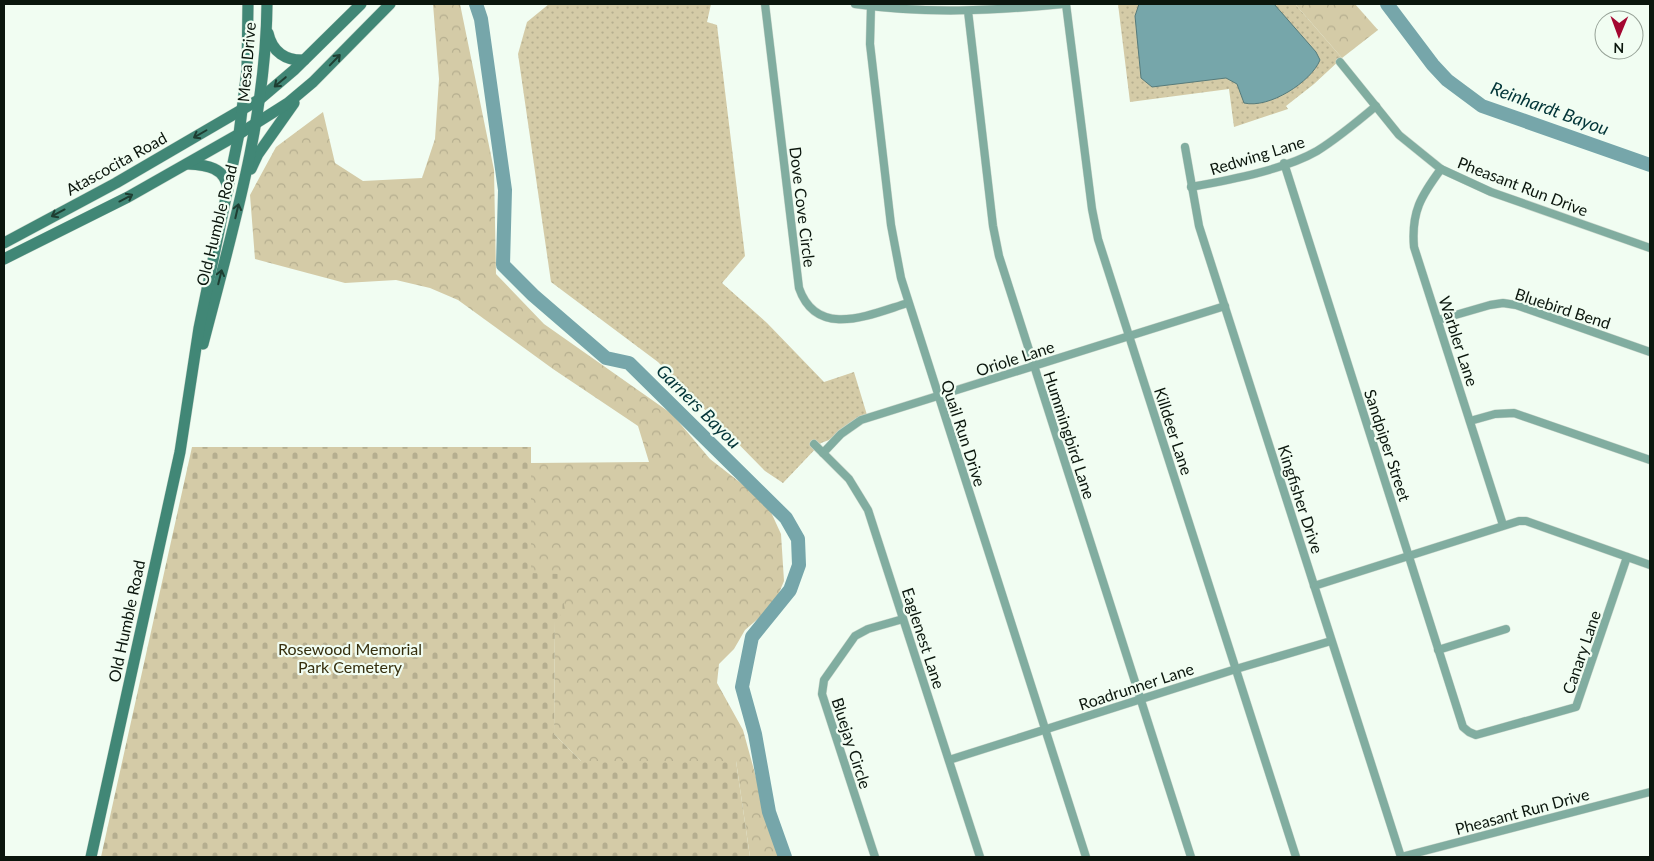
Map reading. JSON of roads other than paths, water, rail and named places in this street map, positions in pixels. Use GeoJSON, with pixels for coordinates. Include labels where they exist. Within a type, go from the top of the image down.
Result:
{"type":"FeatureCollection","features":[{"type":"Feature","properties":{"kind":"main road","name":"Mesa Drive"},"geometry":{"type":"LineString","coordinates":[[242,109],[247,70],[248,4]]}},
{"type":"Feature","properties":{"kind":"main road","name":"Mesa Drive"},"geometry":{"type":"LineString","coordinates":[[256,124],[260,99],[267,4]]}},
{"type":"Feature","properties":{"kind":"main road"},"geometry":{"type":"LineString","coordinates":[[242,109],[260,99],[304,60],[361,4]]}},
{"type":"Feature","properties":{"kind":"main road"},"geometry":{"type":"LineString","coordinates":[[243,184],[258,154],[284,116],[310,85],[390,4]]}},
{"type":"Feature","properties":{"kind":"main road"},"geometry":{"type":"LineString","coordinates":[[266,23],[274,49],[288,59],[304,60]]}},
{"type":"Feature","properties":{"kind":"main road"},"geometry":{"type":"LineString","coordinates":[[239,134],[288,103],[310,85]]}},
{"type":"Feature","properties":{"kind":"main road","name":"Old Humble Road"},"geometry":{"type":"LineString","coordinates":[[91,857],[180,452],[191,392],[199,328],[239,134],[242,109]]}},
{"type":"Feature","properties":{"kind":"main road","name":"Atascocita Road"},"geometry":{"type":"LineString","coordinates":[[4,243],[118,182],[242,109]]}},
{"type":"Feature","properties":{"kind":"main road","name":"Old Humble Road"},"geometry":{"type":"LineString","coordinates":[[191,392],[243,184],[256,124]]}},
{"type":"Feature","properties":{"kind":"main road","name":"Atascocita Road"},"geometry":{"type":"LineString","coordinates":[[4,259],[128,197],[239,134]]}},
{"type":"Feature","properties":{"kind":"main road"},"geometry":{"type":"LineString","coordinates":[[186,164],[200,165],[218,171],[225,180],[228,190]]}},
{"type":"Feature","properties":{"kind":"street","name":"Dove Cove Circle"},"geometry":{"type":"LineString","coordinates":[[765,4],[802,296],[814,310],[839,320],[857,318],[908,303]]}},
{"type":"Feature","properties":{"kind":"street"},"geometry":{"type":"LineString","coordinates":[[855,4],[968,11],[1064,4]]}},
{"type":"Feature","properties":{"kind":"street","name":"Killdeer Lane"},"geometry":{"type":"LineString","coordinates":[[1064,4],[1092,209],[1098,239],[1296,857]]}},
{"type":"Feature","properties":{"kind":"street","name":"Quail Run Drive"},"geometry":{"type":"LineString","coordinates":[[871,6],[870,44],[900,278],[1086,857]]}},
{"type":"Feature","properties":{"kind":"street","name":"Hummingbird Lane"},"geometry":{"type":"LineString","coordinates":[[968,11],[999,256],[1191,857]]}},
{"type":"Feature","properties":{"kind":"street","name":"Pheasant Run Drive"},"geometry":{"type":"LineString","coordinates":[[1340,62],[1399,135],[1418,152],[1441,168],[1468,183],[1491,192],[1650,248]]}},
{"type":"Feature","properties":{"kind":"street","name":"Redwing Lane"},"geometry":{"type":"LineString","coordinates":[[1191,188],[1232,179],[1284,164],[1315,152],[1338,137],[1376,106]]}},
{"type":"Feature","properties":{"kind":"street","name":"Kingfisher Drive"},"geometry":{"type":"LineString","coordinates":[[1185,147],[1199,226],[1401,857]]}},
{"type":"Feature","properties":{"kind":"street","name":"Sandpiper Street"},"geometry":{"type":"LineString","coordinates":[[1284,164],[1438,650],[1463,727],[1468,732]]}},
{"type":"Feature","properties":{"kind":"street","name":"Warbler Lane"},"geometry":{"type":"LineString","coordinates":[[1441,168],[1423,193],[1415,212],[1413,228],[1414,247],[1503,525]]}},
{"type":"Feature","properties":{"kind":"street","name":"Bluebird Bend"},"geometry":{"type":"LineString","coordinates":[[1438,320],[1503,303],[1516,305],[1650,352]]}},
{"type":"Feature","properties":{"kind":"street","name":"Oriole Lane"},"geometry":{"type":"LineString","coordinates":[[823,453],[840,434],[861,420],[1225,306]]}},
{"type":"Feature","properties":{"kind":"street"},"geometry":{"type":"LineString","coordinates":[[1470,421],[1495,414],[1514,413],[1650,460]]}},
{"type":"Feature","properties":{"kind":"street","name":"Eaglenest Lane"},"geometry":{"type":"LineString","coordinates":[[814,444],[849,479],[868,510],[980,857]]}},
{"type":"Feature","properties":{"kind":"street"},"geometry":{"type":"LineString","coordinates":[[1314,586],[1503,525],[1526,521],[1650,565]]}},
{"type":"Feature","properties":{"kind":"street","name":"Canary Lane"},"geometry":{"type":"LineString","coordinates":[[1468,732],[1476,735],[1576,707],[1627,557]]}},
{"type":"Feature","properties":{"kind":"street","name":"Bluejay Circle"},"geometry":{"type":"LineString","coordinates":[[874,857],[822,694],[822,687],[824,680],[855,636],[868,628],[903,618]]}},
{"type":"Feature","properties":{"kind":"street"},"geometry":{"type":"LineString","coordinates":[[1438,650],[1506,629]]}},
{"type":"Feature","properties":{"kind":"street","name":"Roadrunner Lane"},"geometry":{"type":"LineString","coordinates":[[949,760],[1236,669],[1331,641]]}},
{"type":"Feature","properties":{"kind":"street","name":"Pheasant Run Drive"},"geometry":{"type":"LineString","coordinates":[[1401,857],[1650,792]]}},
{"type":"Feature","properties":{"kind":"water"},"geometry":{"type":"Polygon","coordinates":[[[1139,4],[1274,4],[1316,52],[1320,60],[1308,77],[1299,85],[1277,98],[1254,104],[1244,103],[1237,84],[1226,78],[1152,87],[1141,78],[1135,16],[1139,4]]]}},
{"type":"Feature","properties":{"kind":"waterway","name":"Garners Bayou"},"geometry":{"type":"LineString","coordinates":[[476,4],[481,19],[505,190],[503,265],[533,295],[606,358],[629,363],[786,518],[798,539],[799,565],[790,590],[752,637],[742,687],[755,734],[769,812],[785,857]]}},
{"type":"Feature","properties":{"kind":"waterway","name":"Reinhardt Bayou"},"geometry":{"type":"LineString","coordinates":[[1387,4],[1433,65],[1447,80],[1482,106],[1650,165]]}},
{"type":"Feature","properties":{"kind":"park label","name":"Rosewood Memorial Park Cemetery"},"geometry":{"type":"Point","coordinates":[350,657]}}]}
